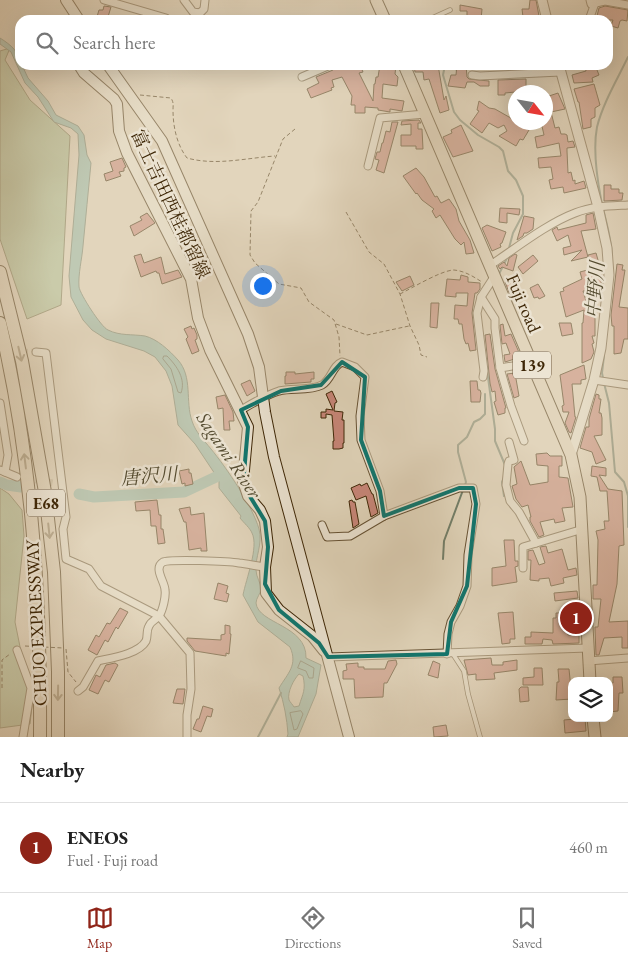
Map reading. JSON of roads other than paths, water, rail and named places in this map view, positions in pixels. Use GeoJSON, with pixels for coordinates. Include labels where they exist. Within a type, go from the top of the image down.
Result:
{"type":"FeatureCollection","features":[{"type":"Feature","properties":{"kind":"highway"},"geometry":{"type":"LineString","coordinates":[[376,0],[383,15]]}},
{"type":"Feature","properties":{"kind":"highway","name":"Fuji road"},"geometry":{"type":"LineString","coordinates":[[406,70],[489,266],[490,281],[531,363],[571,455],[580,496],[583,529],[590,677]]}},
{"type":"Feature","properties":{"kind":"highway","name":"CHUO EXPRESSWAY"},"geometry":{"type":"LineString","coordinates":[[0,272],[22,362],[45,492],[54,572],[58,672],[58,737]]}},
{"type":"Feature","properties":{"kind":"highway","name":"CHUO EXPRESSWAY"},"geometry":{"type":"LineString","coordinates":[[0,323],[16,398],[32,514],[39,622],[40,737]]}},
{"type":"Feature","properties":{"kind":"highway"},"geometry":{"type":"LineString","coordinates":[[593,722],[595,737]]}},
{"type":"Feature","properties":{"kind":"main road"},"geometry":{"type":"LineString","coordinates":[[66,0],[74,15]]}},
{"type":"Feature","properties":{"kind":"main road","name":"富士吉田西桂都留線"},"geometry":{"type":"LineString","coordinates":[[82,70],[117,104],[119,131],[127,153],[191,279],[198,318],[210,350],[248,427],[243,485],[265,521],[268,547],[262,566],[266,593],[279,610],[319,643],[328,657]]}},
{"type":"Feature","properties":{"kind":"main road","name":"富士吉田西桂都留線"},"geometry":{"type":"LineString","coordinates":[[112,70],[162,141],[248,334],[259,367],[264,412],[274,457],[349,737]]}},
{"type":"Feature","properties":{"kind":"street"},"geometry":{"type":"LineString","coordinates":[[104,0],[156,15]]}},
{"type":"Feature","properties":{"kind":"street"},"geometry":{"type":"LineString","coordinates":[[184,0],[193,12],[200,13],[204,9],[205,0]]}},
{"type":"Feature","properties":{"kind":"street"},"geometry":{"type":"LineString","coordinates":[[542,0],[546,15]]}},
{"type":"Feature","properties":{"kind":"street"},"geometry":{"type":"LineString","coordinates":[[590,15],[593,2],[604,1],[628,5]]}},
{"type":"Feature","properties":{"kind":"street"},"geometry":{"type":"LineString","coordinates":[[302,77],[318,70]]}},
{"type":"Feature","properties":{"kind":"street"},"geometry":{"type":"LineString","coordinates":[[472,75],[544,70]]}},
{"type":"Feature","properties":{"kind":"street"},"geometry":{"type":"LineString","coordinates":[[559,70],[602,206],[609,275],[601,348],[595,380],[571,455]]}},
{"type":"Feature","properties":{"kind":"street"},"geometry":{"type":"LineString","coordinates":[[368,166],[380,118],[425,114]]}},
{"type":"Feature","properties":{"kind":"street"},"geometry":{"type":"LineString","coordinates":[[489,266],[540,232],[574,213],[602,206],[628,205]]}},
{"type":"Feature","properties":{"kind":"street"},"geometry":{"type":"LineString","coordinates":[[483,377],[484,371],[477,313],[481,297],[490,281]]}},
{"type":"Feature","properties":{"kind":"street"},"geometry":{"type":"LineString","coordinates":[[481,297],[496,319],[494,328],[500,368],[524,441]]}},
{"type":"Feature","properties":{"kind":"street"},"geometry":{"type":"LineString","coordinates":[[36,352],[46,353],[57,483],[66,517],[63,529],[66,559],[88,569],[101,586],[159,616],[190,653],[191,689],[187,715],[187,737]]}},
{"type":"Feature","properties":{"kind":"street"},"geometry":{"type":"LineString","coordinates":[[241,410],[269,395],[281,391],[321,385],[329,379],[337,364],[342,362],[355,367],[365,377],[360,416],[361,440],[380,491],[384,516]]}},
{"type":"Feature","properties":{"kind":"street"},"geometry":{"type":"LineString","coordinates":[[500,368],[531,363]]}},
{"type":"Feature","properties":{"kind":"street"},"geometry":{"type":"LineString","coordinates":[[595,380],[628,385]]}},
{"type":"Feature","properties":{"kind":"street"},"geometry":{"type":"LineString","coordinates":[[0,403],[8,455],[3,471],[17,477]]}},
{"type":"Feature","properties":{"kind":"street"},"geometry":{"type":"LineString","coordinates":[[509,442],[514,460],[509,461],[506,481],[510,501],[519,512],[536,543]]}},
{"type":"Feature","properties":{"kind":"street"},"geometry":{"type":"LineString","coordinates":[[322,525],[327,537],[350,536],[384,516],[460,488],[474,488],[476,504],[468,554],[467,586],[460,606],[451,622],[448,634],[450,654]]}},
{"type":"Feature","properties":{"kind":"street"},"geometry":{"type":"LineString","coordinates":[[524,568],[523,547],[583,529]]}},
{"type":"Feature","properties":{"kind":"street"},"geometry":{"type":"LineString","coordinates":[[79,690],[84,687],[98,661],[126,655],[144,644],[147,639],[147,629],[159,616],[166,589],[159,569],[164,561],[239,562],[262,566]]}},
{"type":"Feature","properties":{"kind":"street"},"geometry":{"type":"LineString","coordinates":[[328,657],[588,648]]}},
{"type":"Feature","properties":{"kind":"street"},"geometry":{"type":"LineString","coordinates":[[17,650],[31,688],[23,737]]}},
{"type":"Feature","properties":{"kind":"street"},"geometry":{"type":"LineString","coordinates":[[588,661],[628,658]]}},
{"type":"Feature","properties":{"kind":"street"},"geometry":{"type":"LineString","coordinates":[[346,724],[354,737]]}},
{"type":"Feature","properties":{"kind":"lane"},"geometry":{"type":"LineString","coordinates":[[439,15],[450,10]]}},
{"type":"Feature","properties":{"kind":"lane"},"geometry":{"type":"LineString","coordinates":[[450,654],[464,671],[468,694],[480,737]]}},
{"type":"Feature","properties":{"kind":"water"},"geometry":{"type":"Polygon","coordinates":[[[0,38],[14,49],[15,61],[11,52],[0,44],[0,38]]]}},
{"type":"Feature","properties":{"kind":"water"},"geometry":{"type":"Polygon","coordinates":[[[19,70],[24,70],[28,78],[48,101],[56,115],[78,126],[84,135],[87,155],[91,163],[79,277],[79,287],[83,296],[105,328],[113,332],[145,336],[154,340],[171,352],[183,367],[186,374],[190,413],[194,425],[231,476],[251,510],[259,529],[260,540],[256,573],[261,589],[256,603],[259,610],[299,638],[304,647],[306,658],[321,665],[316,694],[298,737],[287,737],[286,717],[279,688],[291,669],[293,659],[290,647],[258,622],[243,595],[253,555],[254,539],[252,533],[219,488],[219,480],[195,444],[178,425],[172,386],[166,371],[155,357],[144,351],[106,339],[92,330],[83,320],[71,297],[69,276],[79,155],[78,134],[71,128],[54,122],[38,97],[25,83],[19,70]],[[299,674],[290,690],[289,700],[294,707],[299,706],[304,685],[303,676],[299,674]]]}},
{"type":"Feature","properties":{"kind":"waterway","name":"中野川"},"geometry":{"type":"LineString","coordinates":[[612,259],[610,236],[598,182],[595,153],[596,135],[603,109],[628,57]]}},
{"type":"Feature","properties":{"kind":"waterway"},"geometry":{"type":"LineString","coordinates":[[444,70],[443,75],[454,112],[460,120],[478,135],[503,151],[508,171],[516,180],[523,196],[523,214],[513,233],[509,248]]}},
{"type":"Feature","properties":{"kind":"waterway"},"geometry":{"type":"LineString","coordinates":[[499,274],[507,258]]}},
{"type":"Feature","properties":{"kind":"waterway","name":"中野川"},"geometry":{"type":"LineString","coordinates":[[603,378],[604,356]]}},
{"type":"Feature","properties":{"kind":"waterway"},"geometry":{"type":"LineString","coordinates":[[487,370],[495,441],[505,465]]}},
{"type":"Feature","properties":{"kind":"waterway","name":"中野川"},"geometry":{"type":"LineString","coordinates":[[604,383],[609,403],[615,472],[624,482],[628,496],[628,527]]}},
{"type":"Feature","properties":{"kind":"waterway"},"geometry":{"type":"LineString","coordinates":[[465,485],[466,482],[458,445],[467,437],[474,422],[485,414],[485,394]]}},
{"type":"Feature","properties":{"kind":"waterway","name":"唐沢川"},"geometry":{"type":"LineString","coordinates":[[79,494],[94,497],[184,492],[218,476]]}},
{"type":"Feature","properties":{"kind":"waterway"},"geometry":{"type":"LineString","coordinates":[[504,477],[502,482],[504,496]]}},
{"type":"Feature","properties":{"kind":"waterway","name":"唐沢川"},"geometry":{"type":"LineString","coordinates":[[0,482],[21,487]]}},
{"type":"Feature","properties":{"kind":"waterway"},"geometry":{"type":"LineString","coordinates":[[443,559],[444,541],[463,490]]}},
{"type":"Feature","properties":{"kind":"waterway"},"geometry":{"type":"LineString","coordinates":[[258,737],[281,693]]}},
{"type":"Feature","properties":{"kind":"tunnel"},"geometry":{"type":"LineString","coordinates":[[0,353],[36,352]]}},
{"type":"Feature","properties":{"kind":"tunnel"},"geometry":{"type":"LineString","coordinates":[[25,478],[53,483]]}},
{"type":"Feature","properties":{"kind":"place","name":"ENEOS"},"geometry":{"type":"Point","coordinates":[576,618]}},
{"type":"Feature","properties":{"kind":"water label","name":"Sagami River"},"geometry":{"type":"Point","coordinates":[229,455]}}]}
